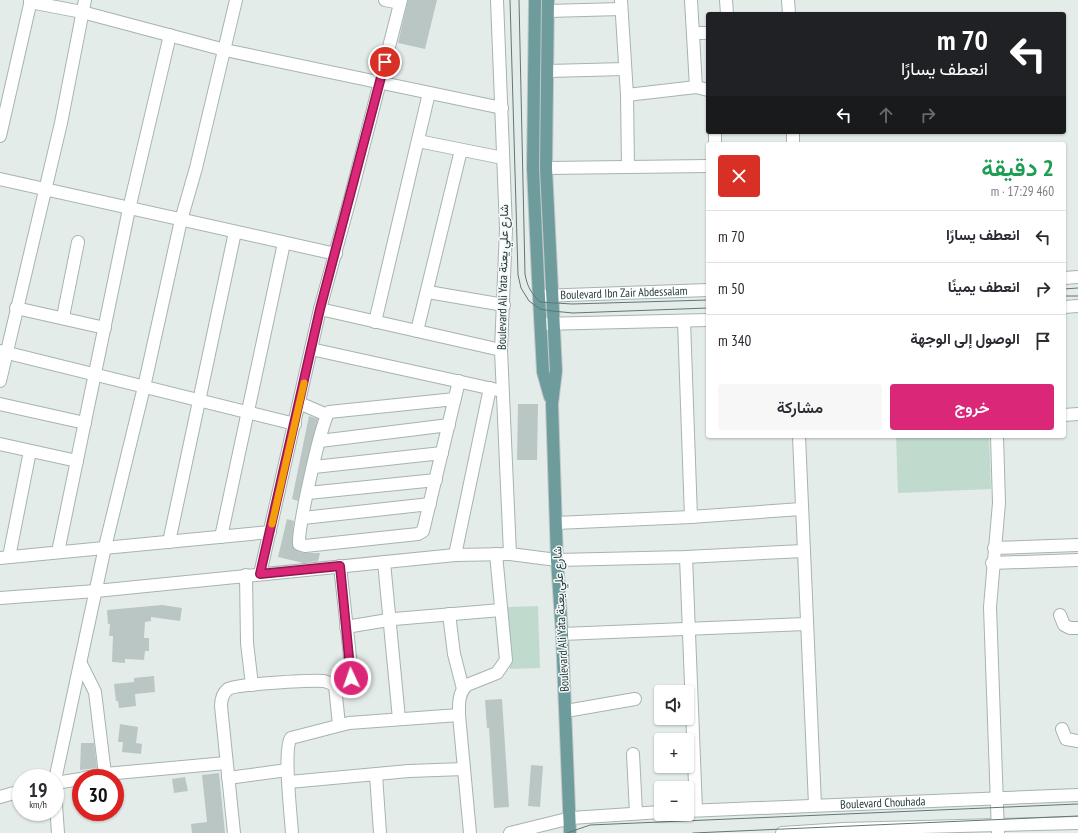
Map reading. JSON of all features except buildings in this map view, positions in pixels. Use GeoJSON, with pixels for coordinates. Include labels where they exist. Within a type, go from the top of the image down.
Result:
{"type":"FeatureCollection","features":[{"type":"Feature","properties":{"kind":"main road","name":"Boulevard Ali Yata شارع علي يعتة"},"geometry":{"type":"LineString","coordinates":[[535,0],[534,168],[546,296],[553,324],[556,371],[552,404],[557,560],[571,818],[570,833]]}},
{"type":"Feature","properties":{"kind":"main road","name":"Boulevard Ali Yata شارع علي يعتة"},"geometry":{"type":"LineString","coordinates":[[548,5],[546,296],[541,324],[543,372],[552,404]]}},
{"type":"Feature","properties":{"kind":"street"},"geometry":{"type":"LineString","coordinates":[[0,380],[3,352],[16,308],[61,123],[85,0]]}},
{"type":"Feature","properties":{"kind":"street"},"geometry":{"type":"LineString","coordinates":[[58,769],[105,547],[144,387],[181,220],[196,168],[225,50],[235,0]]}},
{"type":"Feature","properties":{"kind":"street"},"geometry":{"type":"LineString","coordinates":[[260,574],[320,309],[336,254],[400,2],[386,0]]}},
{"type":"Feature","properties":{"kind":"street","name":"Boulevard Ali Yata شارع علي يعتة"},"geometry":{"type":"LineString","coordinates":[[497,0],[506,229],[504,305],[501,350],[496,390],[510,554]]}},
{"type":"Feature","properties":{"kind":"street"},"geometry":{"type":"LineString","coordinates":[[627,95],[702,89],[693,33],[691,0]]}},
{"type":"Feature","properties":{"kind":"street"},"geometry":{"type":"LineString","coordinates":[[726,0],[727,12]]}},
{"type":"Feature","properties":{"kind":"street"},"geometry":{"type":"LineString","coordinates":[[788,0],[789,12]]}},
{"type":"Feature","properties":{"kind":"street"},"geometry":{"type":"LineString","coordinates":[[0,136],[30,1],[82,12],[225,50],[380,84],[502,108]]}},
{"type":"Feature","properties":{"kind":"street"},"geometry":{"type":"LineString","coordinates":[[548,5],[621,5],[627,95],[628,167]]}},
{"type":"Feature","properties":{"kind":"street"},"geometry":{"type":"LineString","coordinates":[[693,33],[706,33]]}},
{"type":"Feature","properties":{"kind":"street"},"geometry":{"type":"LineString","coordinates":[[58,552],[129,209],[170,35]]}},
{"type":"Feature","properties":{"kind":"street"},"geometry":{"type":"LineString","coordinates":[[548,71],[625,69]]}},
{"type":"Feature","properties":{"kind":"street"},"geometry":{"type":"LineString","coordinates":[[375,322],[429,93]]}},
{"type":"Feature","properties":{"kind":"street"},"geometry":{"type":"LineString","coordinates":[[418,141],[503,158]]}},
{"type":"Feature","properties":{"kind":"street"},"geometry":{"type":"LineString","coordinates":[[417,331],[428,292],[461,150]]}},
{"type":"Feature","properties":{"kind":"street"},"geometry":{"type":"LineString","coordinates":[[546,168],[706,166]]}},
{"type":"Feature","properties":{"kind":"street"},"geometry":{"type":"LineString","coordinates":[[0,179],[336,254]]}},
{"type":"Feature","properties":{"kind":"street"},"geometry":{"type":"LineString","coordinates":[[169,542],[198,400],[235,232]]}},
{"type":"Feature","properties":{"kind":"street"},"geometry":{"type":"LineString","coordinates":[[63,317],[78,242]]}},
{"type":"Feature","properties":{"kind":"street"},"geometry":{"type":"LineString","coordinates":[[221,537],[284,243]]}},
{"type":"Feature","properties":{"kind":"street"},"geometry":{"type":"LineString","coordinates":[[1066,278],[1078,277]]}},
{"type":"Feature","properties":{"kind":"street","name":"Boulevard Ibn Zair Abdessalam"},"geometry":{"type":"LineString","coordinates":[[546,296],[706,290]]}},
{"type":"Feature","properties":{"kind":"street"},"geometry":{"type":"LineString","coordinates":[[428,292],[504,305]]}},
{"type":"Feature","properties":{"kind":"street"},"geometry":{"type":"LineString","coordinates":[[1066,307],[1078,306]]}},
{"type":"Feature","properties":{"kind":"street"},"geometry":{"type":"LineString","coordinates":[[16,308],[63,317],[105,328]]}},
{"type":"Feature","properties":{"kind":"street"},"geometry":{"type":"LineString","coordinates":[[320,309],[501,350]]}},
{"type":"Feature","properties":{"kind":"street"},"geometry":{"type":"LineString","coordinates":[[541,324],[706,320]]}},
{"type":"Feature","properties":{"kind":"street"},"geometry":{"type":"LineString","coordinates":[[684,321],[691,518]]}},
{"type":"Feature","properties":{"kind":"street"},"geometry":{"type":"LineString","coordinates":[[312,349],[496,390],[455,555]]}},
{"type":"Feature","properties":{"kind":"street"},"geometry":{"type":"LineString","coordinates":[[3,352],[295,424]]}},
{"type":"Feature","properties":{"kind":"street"},"geometry":{"type":"LineString","coordinates":[[455,399],[332,411],[327,415],[308,493],[299,544],[305,546],[418,534],[424,528],[436,480],[442,453],[455,399],[459,381]]}},
{"type":"Feature","properties":{"kind":"street"},"geometry":{"type":"LineString","coordinates":[[299,403],[327,415]]}},
{"type":"Feature","properties":{"kind":"street"},"geometry":{"type":"LineString","coordinates":[[0,404],[85,423]]}},
{"type":"Feature","properties":{"kind":"street"},"geometry":{"type":"LineString","coordinates":[[1066,415],[1078,414]]}},
{"type":"Feature","properties":{"kind":"street"},"geometry":{"type":"LineString","coordinates":[[320,441],[449,424]]}},
{"type":"Feature","properties":{"kind":"street"},"geometry":{"type":"LineString","coordinates":[[799,438],[815,805]]}},
{"type":"Feature","properties":{"kind":"street"},"geometry":{"type":"LineString","coordinates":[[997,438],[999,503],[992,563],[990,606],[998,829]]}},
{"type":"Feature","properties":{"kind":"street"},"geometry":{"type":"LineString","coordinates":[[0,444],[77,461]]}},
{"type":"Feature","properties":{"kind":"street"},"geometry":{"type":"LineString","coordinates":[[30,451],[5,557],[270,532]]}},
{"type":"Feature","properties":{"kind":"street"},"geometry":{"type":"LineString","coordinates":[[314,467],[442,453]]}},
{"type":"Feature","properties":{"kind":"street"},"geometry":{"type":"LineString","coordinates":[[308,493],[436,480]]}},
{"type":"Feature","properties":{"kind":"street"},"geometry":{"type":"LineString","coordinates":[[303,518],[430,504]]}},
{"type":"Feature","properties":{"kind":"street"},"geometry":{"type":"LineString","coordinates":[[556,523],[691,518],[801,509]]}},
{"type":"Feature","properties":{"kind":"street"},"geometry":{"type":"LineString","coordinates":[[994,548],[1078,545]]}},
{"type":"Feature","properties":{"kind":"street"},"geometry":{"type":"LineString","coordinates":[[0,598],[96,591],[455,555],[510,554],[557,560],[686,557],[803,551]]}},
{"type":"Feature","properties":{"kind":"street"},"geometry":{"type":"LineString","coordinates":[[470,833],[459,714],[460,696],[463,689],[477,680],[497,673],[506,660],[496,554]]}},
{"type":"Feature","properties":{"kind":"street"},"geometry":{"type":"LineString","coordinates":[[686,557],[691,781]]}},
{"type":"Feature","properties":{"kind":"street"},"geometry":{"type":"LineString","coordinates":[[992,563],[1078,560]]}},
{"type":"Feature","properties":{"kind":"street"},"geometry":{"type":"LineString","coordinates":[[384,562],[399,719]]}},
{"type":"Feature","properties":{"kind":"street"},"geometry":{"type":"LineString","coordinates":[[234,833],[221,706],[224,694],[230,688],[252,685],[319,681],[331,683],[335,686],[345,684],[351,678],[340,566]]}},
{"type":"Feature","properties":{"kind":"street"},"geometry":{"type":"LineString","coordinates":[[246,575],[247,643],[252,685]]}},
{"type":"Feature","properties":{"kind":"street"},"geometry":{"type":"LineString","coordinates":[[346,627],[390,620],[501,610]]}},
{"type":"Feature","properties":{"kind":"street"},"geometry":{"type":"LineString","coordinates":[[449,614],[454,654],[463,689]]}},
{"type":"Feature","properties":{"kind":"street"},"geometry":{"type":"LineString","coordinates":[[1060,615],[1064,625],[1070,628],[1078,628]]}},
{"type":"Feature","properties":{"kind":"street"},"geometry":{"type":"LineString","coordinates":[[562,634],[806,624]]}},
{"type":"Feature","properties":{"kind":"street"},"geometry":{"type":"LineString","coordinates":[[81,664],[95,692],[104,769]]}},
{"type":"Feature","properties":{"kind":"street"},"geometry":{"type":"LineString","coordinates":[[335,686],[339,725]]}},
{"type":"Feature","properties":{"kind":"street"},"geometry":{"type":"LineString","coordinates":[[566,711],[635,699]]}},
{"type":"Feature","properties":{"kind":"street"},"geometry":{"type":"LineString","coordinates":[[292,833],[288,776],[288,744],[291,738],[339,725],[459,714]]}},
{"type":"Feature","properties":{"kind":"street"},"geometry":{"type":"LineString","coordinates":[[1062,729],[1066,739],[1078,741]]}},
{"type":"Feature","properties":{"kind":"street"},"geometry":{"type":"LineString","coordinates":[[634,754],[636,813]]}},
{"type":"Feature","properties":{"kind":"street"},"geometry":{"type":"LineString","coordinates":[[124,772],[226,763]]}},
{"type":"Feature","properties":{"kind":"street"},"geometry":{"type":"LineString","coordinates":[[228,778],[376,775],[464,769]]}},
{"type":"Feature","properties":{"kind":"street"},"geometry":{"type":"LineString","coordinates":[[376,775],[380,833]]}},
{"type":"Feature","properties":{"kind":"street"},"geometry":{"type":"LineString","coordinates":[[0,797],[12,794]]}},
{"type":"Feature","properties":{"kind":"street","name":"Boulevard Chouhada"},"geometry":{"type":"LineString","coordinates":[[694,810],[1078,795]]}},
{"type":"Feature","properties":{"kind":"street"},"geometry":{"type":"LineString","coordinates":[[510,833],[571,818],[654,812]]}},
{"type":"Feature","properties":{"kind":"street"},"geometry":{"type":"LineString","coordinates":[[57,821],[58,833]]}},
{"type":"Feature","properties":{"kind":"street"},"geometry":{"type":"LineString","coordinates":[[782,833],[998,829],[1078,823]]}},
{"type":"Feature","properties":{"kind":"green space"},"geometry":{"type":"Polygon","coordinates":[[[896,438],[989,438],[991,489],[898,493],[896,438]]]}},
{"type":"Feature","properties":{"kind":"green space"},"geometry":{"type":"Polygon","coordinates":[[[538,606],[540,668],[510,669],[507,607],[538,606]]]}},
{"type":"Feature","properties":{"kind":"tram line"},"geometry":{"type":"LineString","coordinates":[[510,0],[518,275],[521,288],[529,301],[540,309],[573,313],[706,308]]}},
{"type":"Feature","properties":{"kind":"tram line"},"geometry":{"type":"LineString","coordinates":[[519,0],[525,274],[528,286],[540,302],[572,304],[706,300]]}},
{"type":"Feature","properties":{"kind":"tram line"},"geometry":{"type":"LineString","coordinates":[[1066,289],[1078,288]]}},
{"type":"Feature","properties":{"kind":"tram line"},"geometry":{"type":"LineString","coordinates":[[1066,296],[1078,296]]}},
{"type":"Feature","properties":{"kind":"tram line"},"geometry":{"type":"LineString","coordinates":[[567,833],[590,825],[1078,804]]}},
{"type":"Feature","properties":{"kind":"tram line"},"geometry":{"type":"LineString","coordinates":[[693,833],[1078,816]]}},
{"type":"Feature","properties":{"kind":"slow traffic"},"geometry":{"type":"LineString","coordinates":[[272,524],[304,383]]}},
{"type":"Feature","properties":{"kind":"route"},"geometry":{"type":"LineString","coordinates":[[351,678],[352,667],[346,627],[340,566],[260,574],[320,309],[344,224],[385,62]]}}]}
